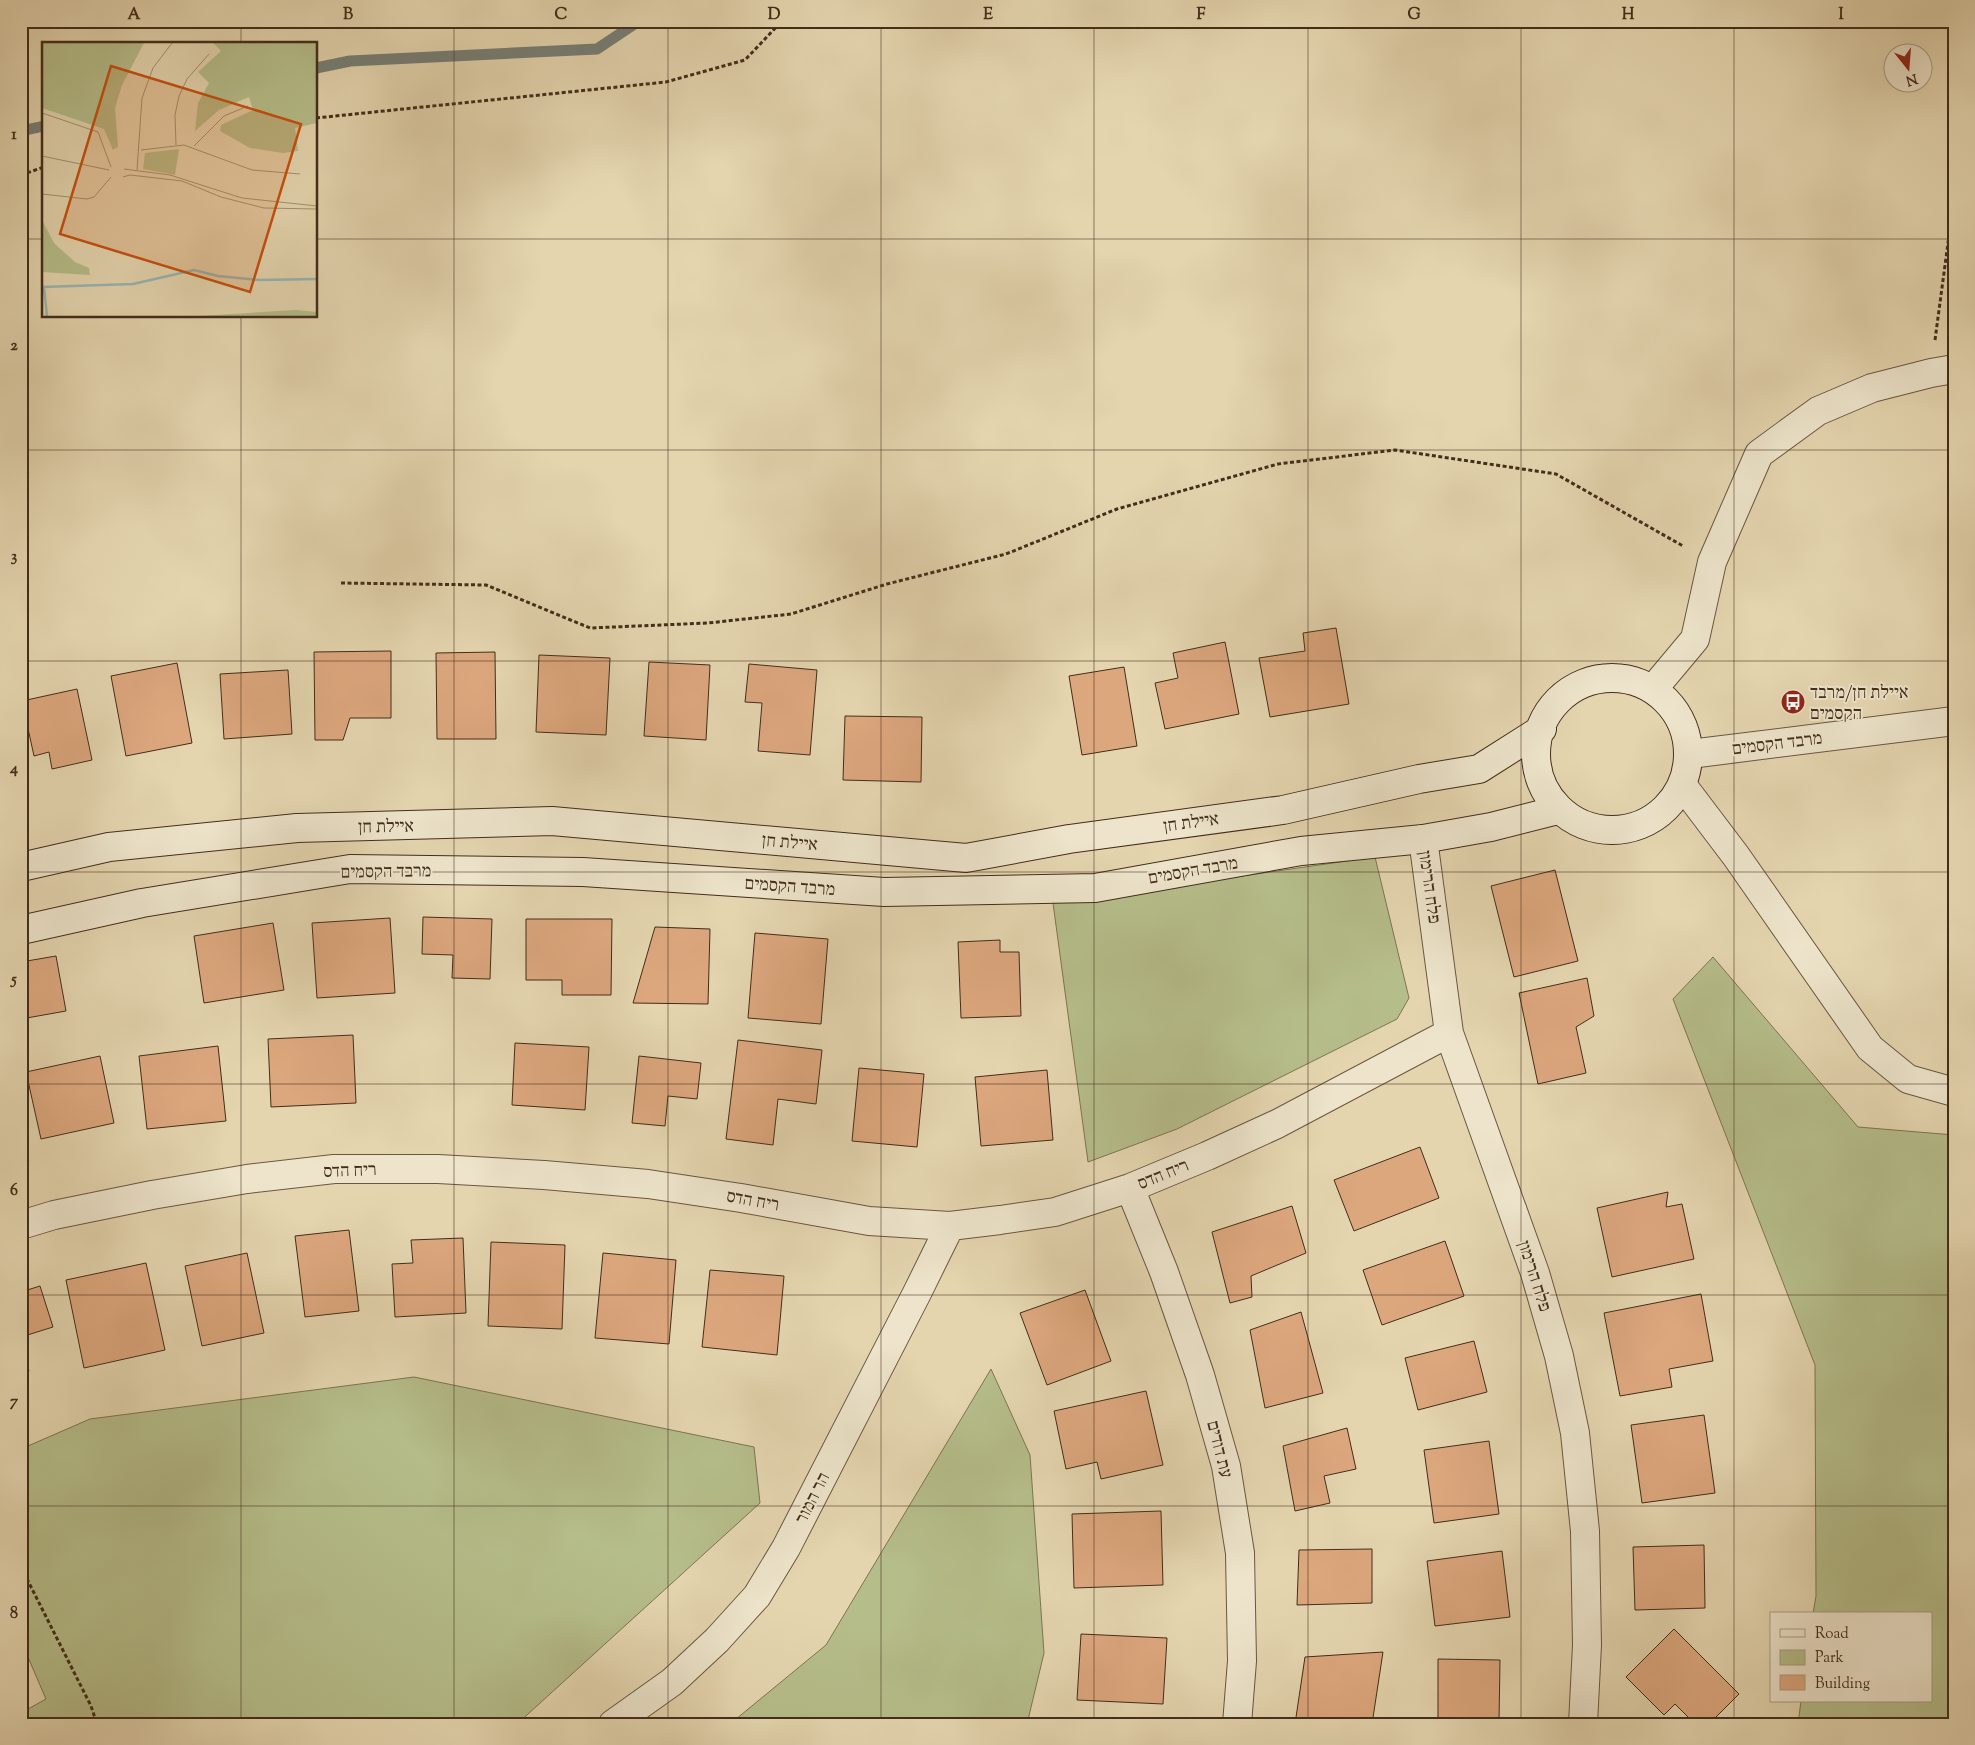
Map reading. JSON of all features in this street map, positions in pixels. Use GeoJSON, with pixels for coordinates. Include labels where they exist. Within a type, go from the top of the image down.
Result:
{"type":"FeatureCollection","features":[{"type":"Feature","properties":{"kind":"street"},"geometry":{"type":"LineString","coordinates":[[1654,688],[1695,639],[1712,562],[1759,454],[1818,411],[1872,388],[1942,371]]}},
{"type":"Feature","properties":{"kind":"street"},"geometry":{"type":"LineString","coordinates":[[1602,677],[1628,678],[1654,688],[1672,704],[1685,728],[1690,754],[1683,786],[1667,808],[1650,821],[1624,830],[1597,830],[1570,818],[1558,810],[1541,783],[1535,757],[1542,729],[1550,708],[1570,689],[1602,677]]}},
{"type":"Feature","properties":{"kind":"street","name":"מרבד הקסמים"},"geometry":{"type":"LineString","coordinates":[[1690,754],[1954,721]]}},
{"type":"Feature","properties":{"kind":"street","name":"איילת חן"},"geometry":{"type":"LineString","coordinates":[[21,867],[109,847],[297,828],[552,821],[966,858],[1069,839],[1283,810],[1419,780],[1480,769],[1542,729]]}},
{"type":"Feature","properties":{"kind":"street"},"geometry":{"type":"LineString","coordinates":[[1683,786],[1736,856],[1870,1048],[1908,1079],[1954,1092]]}},
{"type":"Feature","properties":{"kind":"street","name":"מרבד הקסמים"},"geometry":{"type":"LineString","coordinates":[[21,930],[142,903],[350,870],[583,872],[884,892],[1095,888],[1300,851],[1423,839],[1490,827],[1558,810]]}},
{"type":"Feature","properties":{"kind":"street","name":"פלח הרימון"},"geometry":{"type":"LineString","coordinates":[[1423,839],[1449,1033],[1536,1273],[1560,1356],[1575,1433],[1585,1531],[1587,1645],[1583,1724]]}},
{"type":"Feature","properties":{"kind":"street","name":"ריח הדס"},"geometry":{"type":"LineString","coordinates":[[21,1225],[54,1215],[142,1197],[247,1180],[334,1169],[438,1169],[544,1175],[648,1184],[741,1198],[869,1221],[950,1226],[1055,1212],[1130,1188],[1207,1156],[1277,1124],[1449,1033]]}},
{"type":"Feature","properties":{"kind":"street","name":"עת דודים"},"geometry":{"type":"LineString","coordinates":[[1130,1188],[1164,1272],[1200,1375],[1226,1466],[1240,1553],[1242,1661],[1237,1724]]}},
{"type":"Feature","properties":{"kind":"street","name":"הר המור"},"geometry":{"type":"LineString","coordinates":[[613,1724],[672,1682],[717,1640],[757,1596],[786,1548],[950,1226]]}},
{"type":"Feature","properties":{"kind":"path"},"geometry":{"type":"LineString","coordinates":[[318,118],[666,82],[745,60],[782,21]]}},
{"type":"Feature","properties":{"kind":"path"},"geometry":{"type":"LineString","coordinates":[[21,175],[42,168]]}},
{"type":"Feature","properties":{"kind":"path"},"geometry":{"type":"LineString","coordinates":[[1942,371],[1954,198]]}},
{"type":"Feature","properties":{"kind":"path"},"geometry":{"type":"LineString","coordinates":[[341,583],[486,585],[590,628],[708,623],[790,614],[887,584],[1006,554],[1117,509],[1278,464],[1395,450],[1556,474],[1712,562]]}},
{"type":"Feature","properties":{"kind":"path"},"geometry":{"type":"LineString","coordinates":[[21,1567],[90,1706],[97,1724]]}},
{"type":"Feature","properties":{"kind":"green space"},"geometry":{"type":"Polygon","coordinates":[[[1375,857],[1409,998],[1397,1019],[1177,1129],[1088,1162],[1053,903],[1375,857]]]}},
{"type":"Feature","properties":{"kind":"green space"},"geometry":{"type":"Polygon","coordinates":[[[1713,957],[1858,1127],[1954,1135],[1954,1724],[1798,1724],[1801,1702],[1932,1702],[1932,1612],[1813,1612],[1816,1596],[1815,1365],[1673,999],[1713,957]]]}},
{"type":"Feature","properties":{"kind":"green space"},"geometry":{"type":"Polygon","coordinates":[[[991,1369],[1030,1455],[1044,1653],[1027,1724],[730,1724],[826,1645],[991,1369]]]}},
{"type":"Feature","properties":{"kind":"green space"},"geometry":{"type":"Polygon","coordinates":[[[414,1377],[754,1447],[760,1503],[517,1724],[21,1724],[21,1713],[46,1699],[21,1641],[21,1449],[90,1419],[414,1377]]]}},
{"type":"Feature","properties":{"kind":"building"},"geometry":{"type":"Polygon","coordinates":[[[1336,628],[1349,704],[1270,717],[1259,658],[1305,651],[1303,633],[1336,628]]]}},
{"type":"Feature","properties":{"kind":"building"},"geometry":{"type":"Polygon","coordinates":[[[1225,642],[1239,714],[1165,729],[1155,683],[1178,678],[1173,653],[1225,642]]]}},
{"type":"Feature","properties":{"kind":"building"},"geometry":{"type":"Polygon","coordinates":[[[391,651],[391,718],[350,718],[343,740],[315,740],[314,652],[391,651]]]}},
{"type":"Feature","properties":{"kind":"building"},"geometry":{"type":"Polygon","coordinates":[[[495,652],[496,739],[437,739],[436,653],[495,652]]]}},
{"type":"Feature","properties":{"kind":"building"},"geometry":{"type":"Polygon","coordinates":[[[539,655],[610,658],[606,735],[536,732],[539,655]]]}},
{"type":"Feature","properties":{"kind":"building"},"geometry":{"type":"Polygon","coordinates":[[[649,662],[710,665],[706,740],[644,736],[649,662]]]}},
{"type":"Feature","properties":{"kind":"building"},"geometry":{"type":"Polygon","coordinates":[[[177,663],[192,743],[126,756],[111,676],[177,663]]]}},
{"type":"Feature","properties":{"kind":"building"},"geometry":{"type":"Polygon","coordinates":[[[749,664],[817,670],[810,755],[758,751],[762,703],[745,702],[749,664]]]}},
{"type":"Feature","properties":{"kind":"building"},"geometry":{"type":"Polygon","coordinates":[[[1124,667],[1137,746],[1082,755],[1069,676],[1124,667]]]}},
{"type":"Feature","properties":{"kind":"building"},"geometry":{"type":"Polygon","coordinates":[[[288,670],[292,734],[224,739],[220,674],[288,670]]]}},
{"type":"Feature","properties":{"kind":"building"},"geometry":{"type":"Polygon","coordinates":[[[77,689],[92,760],[52,769],[49,752],[34,756],[22,701],[77,689]]]}},
{"type":"Feature","properties":{"kind":"building"},"geometry":{"type":"Polygon","coordinates":[[[845,716],[922,717],[921,782],[843,780],[845,716]]]}},
{"type":"Feature","properties":{"kind":"building"},"geometry":{"type":"Polygon","coordinates":[[[1555,870],[1578,961],[1514,977],[1491,886],[1555,870]]]}},
{"type":"Feature","properties":{"kind":"building"},"geometry":{"type":"Polygon","coordinates":[[[423,917],[492,919],[490,979],[452,978],[453,955],[422,954],[423,917]]]}},
{"type":"Feature","properties":{"kind":"building"},"geometry":{"type":"Polygon","coordinates":[[[390,918],[395,993],[317,998],[312,923],[390,918]]]}},
{"type":"Feature","properties":{"kind":"building"},"geometry":{"type":"Polygon","coordinates":[[[526,919],[612,919],[611,995],[562,995],[562,980],[526,980],[526,919]]]}},
{"type":"Feature","properties":{"kind":"building"},"geometry":{"type":"Polygon","coordinates":[[[273,923],[284,990],[204,1003],[194,936],[273,923]]]}},
{"type":"Feature","properties":{"kind":"building"},"geometry":{"type":"Polygon","coordinates":[[[655,927],[710,929],[708,1004],[633,1003],[655,927]]]}},
{"type":"Feature","properties":{"kind":"building"},"geometry":{"type":"Polygon","coordinates":[[[755,933],[828,939],[821,1024],[748,1018],[755,933]]]}},
{"type":"Feature","properties":{"kind":"building"},"geometry":{"type":"Polygon","coordinates":[[[1000,940],[1000,952],[1019,952],[1021,1016],[961,1018],[958,942],[1000,940]]]}},
{"type":"Feature","properties":{"kind":"building"},"geometry":{"type":"Polygon","coordinates":[[[56,956],[66,1011],[21,1019],[21,962],[56,956]]]}},
{"type":"Feature","properties":{"kind":"building"},"geometry":{"type":"Polygon","coordinates":[[[1587,978],[1594,1016],[1576,1027],[1586,1073],[1538,1084],[1519,993],[1587,978]]]}},
{"type":"Feature","properties":{"kind":"building"},"geometry":{"type":"Polygon","coordinates":[[[353,1035],[356,1103],[271,1107],[268,1039],[353,1035]]]}},
{"type":"Feature","properties":{"kind":"building"},"geometry":{"type":"Polygon","coordinates":[[[738,1040],[822,1050],[816,1104],[778,1099],[773,1145],[726,1139],[738,1040]]]}},
{"type":"Feature","properties":{"kind":"building"},"geometry":{"type":"Polygon","coordinates":[[[515,1043],[589,1047],[585,1110],[512,1105],[515,1043]]]}},
{"type":"Feature","properties":{"kind":"building"},"geometry":{"type":"Polygon","coordinates":[[[218,1046],[226,1121],[147,1129],[139,1056],[218,1046]]]}},
{"type":"Feature","properties":{"kind":"building"},"geometry":{"type":"Polygon","coordinates":[[[100,1056],[114,1123],[41,1139],[26,1072],[100,1056]]]}},
{"type":"Feature","properties":{"kind":"building"},"geometry":{"type":"Polygon","coordinates":[[[639,1056],[701,1063],[697,1099],[668,1096],[665,1126],[632,1123],[639,1056]]]}},
{"type":"Feature","properties":{"kind":"building"},"geometry":{"type":"Polygon","coordinates":[[[859,1068],[924,1074],[917,1147],[852,1141],[859,1068]]]}},
{"type":"Feature","properties":{"kind":"building"},"geometry":{"type":"Polygon","coordinates":[[[1047,1070],[1053,1140],[981,1146],[975,1077],[1047,1070]]]}},
{"type":"Feature","properties":{"kind":"building"},"geometry":{"type":"Polygon","coordinates":[[[1420,1147],[1439,1198],[1354,1231],[1334,1180],[1420,1147]]]}},
{"type":"Feature","properties":{"kind":"building"},"geometry":{"type":"Polygon","coordinates":[[[1668,1192],[1666,1207],[1682,1204],[1694,1259],[1612,1277],[1597,1208],[1668,1192]]]}},
{"type":"Feature","properties":{"kind":"building"},"geometry":{"type":"Polygon","coordinates":[[[1292,1206],[1306,1253],[1251,1276],[1252,1297],[1230,1303],[1212,1232],[1292,1206]]]}},
{"type":"Feature","properties":{"kind":"building"},"geometry":{"type":"Polygon","coordinates":[[[349,1230],[359,1311],[305,1317],[295,1236],[349,1230]]]}},
{"type":"Feature","properties":{"kind":"building"},"geometry":{"type":"Polygon","coordinates":[[[463,1238],[466,1313],[395,1317],[392,1264],[413,1263],[411,1240],[463,1238]]]}},
{"type":"Feature","properties":{"kind":"building"},"geometry":{"type":"Polygon","coordinates":[[[1445,1241],[1464,1296],[1382,1325],[1363,1270],[1445,1241]]]}},
{"type":"Feature","properties":{"kind":"building"},"geometry":{"type":"Polygon","coordinates":[[[491,1242],[565,1245],[562,1329],[488,1326],[491,1242]]]}},
{"type":"Feature","properties":{"kind":"building"},"geometry":{"type":"Polygon","coordinates":[[[247,1253],[264,1333],[202,1346],[185,1266],[247,1253]]]}},
{"type":"Feature","properties":{"kind":"building"},"geometry":{"type":"Polygon","coordinates":[[[603,1253],[676,1260],[669,1344],[595,1338],[603,1253]]]}},
{"type":"Feature","properties":{"kind":"building"},"geometry":{"type":"Polygon","coordinates":[[[146,1263],[165,1350],[84,1368],[66,1280],[146,1263]]]}},
{"type":"Feature","properties":{"kind":"building"},"geometry":{"type":"Polygon","coordinates":[[[710,1270],[784,1276],[777,1355],[702,1347],[710,1270]]]}},
{"type":"Feature","properties":{"kind":"building"},"geometry":{"type":"Polygon","coordinates":[[[40,1286],[53,1327],[21,1337],[21,1292],[40,1286]]]}},
{"type":"Feature","properties":{"kind":"building"},"geometry":{"type":"Polygon","coordinates":[[[1085,1290],[1111,1361],[1047,1385],[1020,1313],[1085,1290]]]}},
{"type":"Feature","properties":{"kind":"building"},"geometry":{"type":"Polygon","coordinates":[[[1701,1294],[1713,1361],[1669,1369],[1672,1387],[1620,1396],[1604,1313],[1701,1294]]]}},
{"type":"Feature","properties":{"kind":"building"},"geometry":{"type":"Polygon","coordinates":[[[1301,1312],[1323,1393],[1265,1408],[1250,1330],[1301,1312]]]}},
{"type":"Feature","properties":{"kind":"building"},"geometry":{"type":"Polygon","coordinates":[[[1474,1341],[1487,1392],[1418,1410],[1405,1358],[1474,1341]]]}},
{"type":"Feature","properties":{"kind":"building"},"geometry":{"type":"Polygon","coordinates":[[[21,1345],[29,1371],[21,1374],[21,1345]]]}},
{"type":"Feature","properties":{"kind":"building"},"geometry":{"type":"Polygon","coordinates":[[[1146,1391],[1163,1465],[1101,1479],[1097,1462],[1066,1469],[1054,1411],[1146,1391]]]}},
{"type":"Feature","properties":{"kind":"building"},"geometry":{"type":"Polygon","coordinates":[[[1704,1415],[1715,1493],[1642,1503],[1631,1425],[1704,1415]]]}},
{"type":"Feature","properties":{"kind":"building"},"geometry":{"type":"Polygon","coordinates":[[[1347,1428],[1356,1469],[1324,1476],[1330,1503],[1295,1511],[1283,1446],[1347,1428]]]}},
{"type":"Feature","properties":{"kind":"building"},"geometry":{"type":"Polygon","coordinates":[[[1489,1441],[1499,1514],[1434,1523],[1424,1450],[1489,1441]]]}},
{"type":"Feature","properties":{"kind":"building"},"geometry":{"type":"Polygon","coordinates":[[[1161,1511],[1163,1585],[1074,1588],[1072,1514],[1161,1511]]]}},
{"type":"Feature","properties":{"kind":"building"},"geometry":{"type":"Polygon","coordinates":[[[1704,1545],[1705,1608],[1635,1610],[1633,1547],[1704,1545]]]}},
{"type":"Feature","properties":{"kind":"building"},"geometry":{"type":"Polygon","coordinates":[[[1372,1549],[1372,1603],[1297,1605],[1299,1550],[1372,1549]]]}},
{"type":"Feature","properties":{"kind":"building"},"geometry":{"type":"Polygon","coordinates":[[[1502,1551],[1510,1617],[1435,1626],[1427,1561],[1502,1551]]]}},
{"type":"Feature","properties":{"kind":"building"},"geometry":{"type":"Polygon","coordinates":[[[1674,1629],[1739,1694],[1709,1724],[1695,1724],[1675,1704],[1664,1715],[1626,1677],[1674,1629]]]}},
{"type":"Feature","properties":{"kind":"building"},"geometry":{"type":"Polygon","coordinates":[[[1081,1634],[1167,1638],[1163,1704],[1077,1700],[1081,1634]]]}},
{"type":"Feature","properties":{"kind":"building"},"geometry":{"type":"Polygon","coordinates":[[[1383,1652],[1372,1724],[1295,1724],[1305,1657],[1383,1652]]]}},
{"type":"Feature","properties":{"kind":"building"},"geometry":{"type":"Polygon","coordinates":[[[1438,1659],[1500,1660],[1499,1722],[1438,1721],[1438,1659]]]}},
{"type":"Feature","properties":{"kind":"waterway"},"geometry":{"type":"LineString","coordinates":[[318,68],[350,61],[597,49],[639,21]]}},
{"type":"Feature","properties":{"kind":"waterway"},"geometry":{"type":"LineString","coordinates":[[21,131],[42,126]]}},
{"type":"Feature","properties":{"kind":"place","name":"איילת חן/מרבד הקסמים"},"geometry":{"type":"Point","coordinates":[1793,702]}}]}
